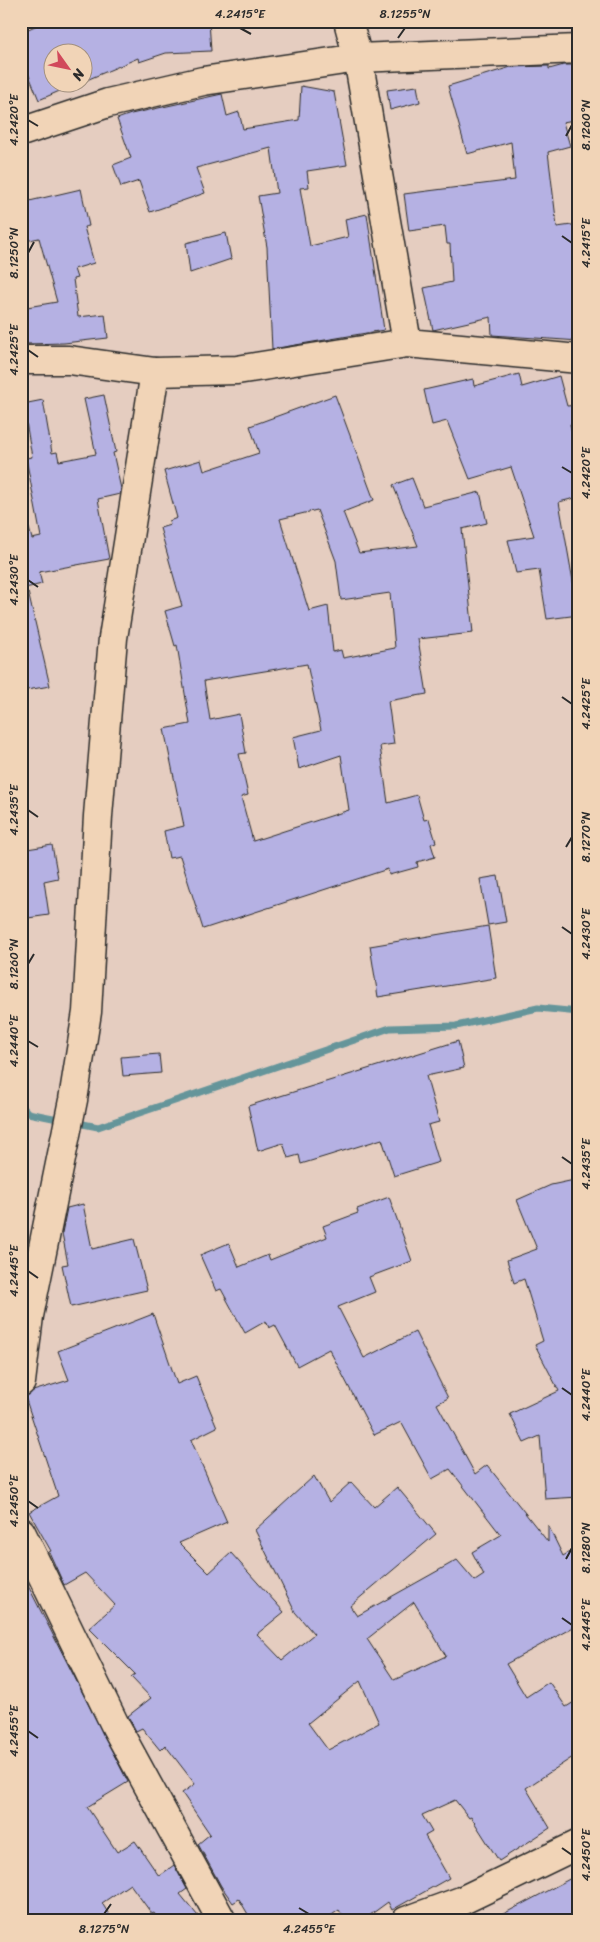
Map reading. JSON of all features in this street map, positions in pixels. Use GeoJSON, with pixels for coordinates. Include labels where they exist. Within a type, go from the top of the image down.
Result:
{"type":"FeatureCollection","features":[{"type":"Feature","properties":{"kind":"street"},"geometry":{"type":"LineString","coordinates":[[348,21],[358,58],[407,343]]}},
{"type":"Feature","properties":{"kind":"street"},"geometry":{"type":"LineString","coordinates":[[21,132],[108,103],[203,81],[358,58],[579,48]]}},
{"type":"Feature","properties":{"kind":"street"},"geometry":{"type":"LineString","coordinates":[[21,360],[68,360],[155,372],[237,370],[407,343],[579,359]]}},
{"type":"Feature","properties":{"kind":"street"},"geometry":{"type":"LineString","coordinates":[[21,1382],[30,1316],[73,1100],[87,1012],[98,816],[113,638],[155,372]]}},
{"type":"Feature","properties":{"kind":"street"},"geometry":{"type":"LineString","coordinates":[[21,1532],[116,1727],[222,1921]]}},
{"type":"Feature","properties":{"kind":"street"},"geometry":{"type":"LineString","coordinates":[[406,1921],[461,1901],[579,1844]]}},
{"type":"Feature","properties":{"kind":"building"},"geometry":{"type":"Polygon","coordinates":[[[47,21],[209,21],[211,51],[166,53],[139,62],[138,58],[92,78],[92,42],[42,42],[42,92],[57,92],[39,100],[21,56],[21,32],[47,21]]]}},
{"type":"Feature","properties":{"kind":"building"},"geometry":{"type":"Polygon","coordinates":[[[564,65],[579,65],[579,119],[563,122],[570,146],[548,152],[557,227],[579,224],[579,341],[492,335],[491,317],[433,330],[424,288],[452,282],[450,244],[447,244],[445,226],[409,231],[404,194],[515,180],[511,142],[467,154],[448,86],[511,67],[549,66],[549,69],[564,65]]]}},
{"type":"Feature","properties":{"kind":"building"},"geometry":{"type":"Polygon","coordinates":[[[301,86],[334,92],[347,165],[307,171],[309,187],[300,188],[310,246],[348,237],[345,219],[367,214],[384,330],[272,349],[267,247],[258,196],[277,193],[271,148],[196,168],[205,193],[150,212],[139,181],[121,187],[113,165],[131,158],[117,119],[131,114],[222,94],[227,116],[239,112],[243,129],[299,120],[301,86]]]}},
{"type":"Feature","properties":{"kind":"building"},"geometry":{"type":"Polygon","coordinates":[[[417,86],[420,102],[390,110],[387,90],[417,86]]]}},
{"type":"Feature","properties":{"kind":"building"},"geometry":{"type":"Polygon","coordinates":[[[81,189],[89,226],[84,227],[94,263],[74,269],[77,278],[73,279],[78,317],[105,314],[108,338],[64,343],[26,344],[21,308],[57,302],[39,238],[21,242],[21,203],[81,189]]]}},
{"type":"Feature","properties":{"kind":"building"},"geometry":{"type":"Polygon","coordinates":[[[226,233],[231,259],[190,273],[186,243],[226,233]]]}},
{"type":"Feature","properties":{"kind":"building"},"geometry":{"type":"Polygon","coordinates":[[[519,374],[522,387],[559,376],[567,406],[579,405],[579,423],[570,424],[579,472],[579,497],[559,502],[579,615],[547,619],[539,570],[516,573],[508,540],[534,536],[511,467],[470,479],[447,421],[432,425],[424,390],[473,379],[474,386],[519,374]]]}},
{"type":"Feature","properties":{"kind":"building"},"geometry":{"type":"Polygon","coordinates":[[[104,395],[116,452],[113,453],[121,489],[120,494],[98,499],[109,559],[39,572],[42,584],[21,589],[21,529],[29,528],[32,539],[41,537],[26,458],[32,457],[23,404],[43,400],[52,453],[57,452],[59,461],[96,454],[84,399],[104,395]]]}},
{"type":"Feature","properties":{"kind":"building"},"geometry":{"type":"Polygon","coordinates":[[[335,395],[374,500],[343,512],[359,553],[418,546],[393,485],[412,478],[423,506],[480,492],[487,523],[462,529],[473,633],[418,639],[427,694],[388,701],[394,744],[380,746],[388,803],[417,795],[424,820],[429,819],[436,842],[431,844],[435,857],[417,862],[418,867],[389,875],[388,869],[203,929],[180,856],[169,858],[164,831],[184,826],[164,729],[190,724],[177,645],[175,646],[165,611],[182,606],[160,528],[170,525],[169,521],[177,518],[164,471],[201,460],[204,471],[259,453],[250,426],[335,395]],[[317,510],[280,519],[309,611],[328,606],[333,652],[341,650],[343,658],[395,648],[390,593],[341,600],[336,561],[317,510]],[[307,664],[204,681],[210,720],[239,714],[246,753],[239,754],[248,795],[241,797],[253,841],[349,810],[341,755],[299,769],[293,737],[321,730],[307,664]]]}},
{"type":"Feature","properties":{"kind":"building"},"geometry":{"type":"Polygon","coordinates":[[[28,592],[50,686],[21,691],[21,593],[28,592]]]}},
{"type":"Feature","properties":{"kind":"building"},"geometry":{"type":"Polygon","coordinates":[[[52,845],[58,878],[44,881],[49,915],[21,919],[21,850],[52,845]]]}},
{"type":"Feature","properties":{"kind":"building"},"geometry":{"type":"Polygon","coordinates":[[[498,876],[506,922],[488,925],[480,879],[498,876]]]}},
{"type":"Feature","properties":{"kind":"building"},"geometry":{"type":"Polygon","coordinates":[[[488,926],[496,978],[378,997],[370,946],[488,926]]]}},
{"type":"Feature","properties":{"kind":"building"},"geometry":{"type":"Polygon","coordinates":[[[458,1041],[464,1068],[426,1076],[439,1122],[428,1125],[439,1162],[394,1176],[382,1139],[301,1164],[299,1155],[288,1158],[283,1143],[258,1151],[248,1106],[458,1041]]]}},
{"type":"Feature","properties":{"kind":"building"},"geometry":{"type":"Polygon","coordinates":[[[159,1054],[161,1073],[123,1076],[121,1057],[159,1054]]]}},
{"type":"Feature","properties":{"kind":"building"},"geometry":{"type":"Polygon","coordinates":[[[579,1179],[579,1497],[545,1499],[540,1436],[524,1443],[510,1414],[559,1391],[535,1345],[543,1341],[524,1279],[514,1283],[507,1260],[537,1249],[517,1200],[551,1185],[579,1179]]]}},
{"type":"Feature","properties":{"kind":"building"},"geometry":{"type":"Polygon","coordinates":[[[389,1197],[412,1261],[369,1277],[375,1292],[338,1307],[364,1358],[415,1332],[448,1398],[437,1404],[475,1474],[487,1465],[548,1542],[548,1525],[563,1556],[579,1546],[579,1624],[506,1664],[526,1697],[549,1682],[566,1707],[579,1699],[579,1753],[526,1788],[550,1828],[499,1861],[471,1817],[469,1818],[455,1800],[422,1815],[432,1832],[425,1836],[449,1878],[392,1910],[388,1902],[362,1921],[346,1921],[339,1910],[323,1921],[252,1921],[239,1899],[233,1903],[221,1886],[198,1844],[210,1834],[182,1793],[195,1784],[165,1745],[160,1750],[142,1728],[136,1731],[128,1716],[151,1698],[131,1677],[135,1674],[89,1628],[115,1605],[85,1573],[64,1585],[49,1552],[51,1551],[29,1512],[58,1496],[25,1397],[33,1391],[69,1380],[58,1351],[153,1314],[177,1384],[196,1376],[217,1427],[191,1440],[227,1522],[179,1543],[209,1573],[231,1553],[284,1612],[257,1634],[282,1660],[314,1634],[295,1612],[255,1530],[314,1476],[329,1502],[351,1482],[374,1507],[397,1487],[436,1534],[350,1606],[357,1616],[457,1560],[475,1581],[484,1575],[472,1552],[501,1535],[450,1469],[432,1479],[401,1422],[374,1435],[329,1349],[297,1366],[275,1325],[269,1328],[266,1321],[245,1333],[221,1289],[216,1291],[200,1255],[229,1243],[239,1267],[268,1255],[270,1260],[327,1237],[323,1226],[358,1213],[357,1209],[389,1197]],[[414,1602],[367,1639],[394,1680],[446,1656],[414,1602]],[[360,1681],[308,1723],[328,1750],[379,1723],[360,1681]]]}},
{"type":"Feature","properties":{"kind":"building"},"geometry":{"type":"Polygon","coordinates":[[[83,1204],[92,1249],[134,1239],[147,1290],[71,1307],[62,1265],[68,1264],[62,1233],[67,1208],[83,1204]]]}},
{"type":"Feature","properties":{"kind":"building"},"geometry":{"type":"Polygon","coordinates":[[[21,1572],[128,1782],[87,1807],[117,1852],[135,1841],[159,1876],[174,1865],[187,1889],[180,1894],[202,1921],[160,1921],[154,1913],[152,1914],[130,1884],[102,1903],[113,1921],[21,1921],[21,1572]]]}},
{"type":"Feature","properties":{"kind":"building"},"geometry":{"type":"Polygon","coordinates":[[[579,1874],[579,1921],[490,1921],[526,1902],[579,1874]]]}},
{"type":"Feature","properties":{"kind":"waterway"},"geometry":{"type":"LineString","coordinates":[[73,1122],[98,1127],[390,1028],[456,1026],[538,1008],[579,1012]]}},
{"type":"Feature","properties":{"kind":"waterway"},"geometry":{"type":"LineString","coordinates":[[21,1105],[28,1113],[63,1120]]}}]}
